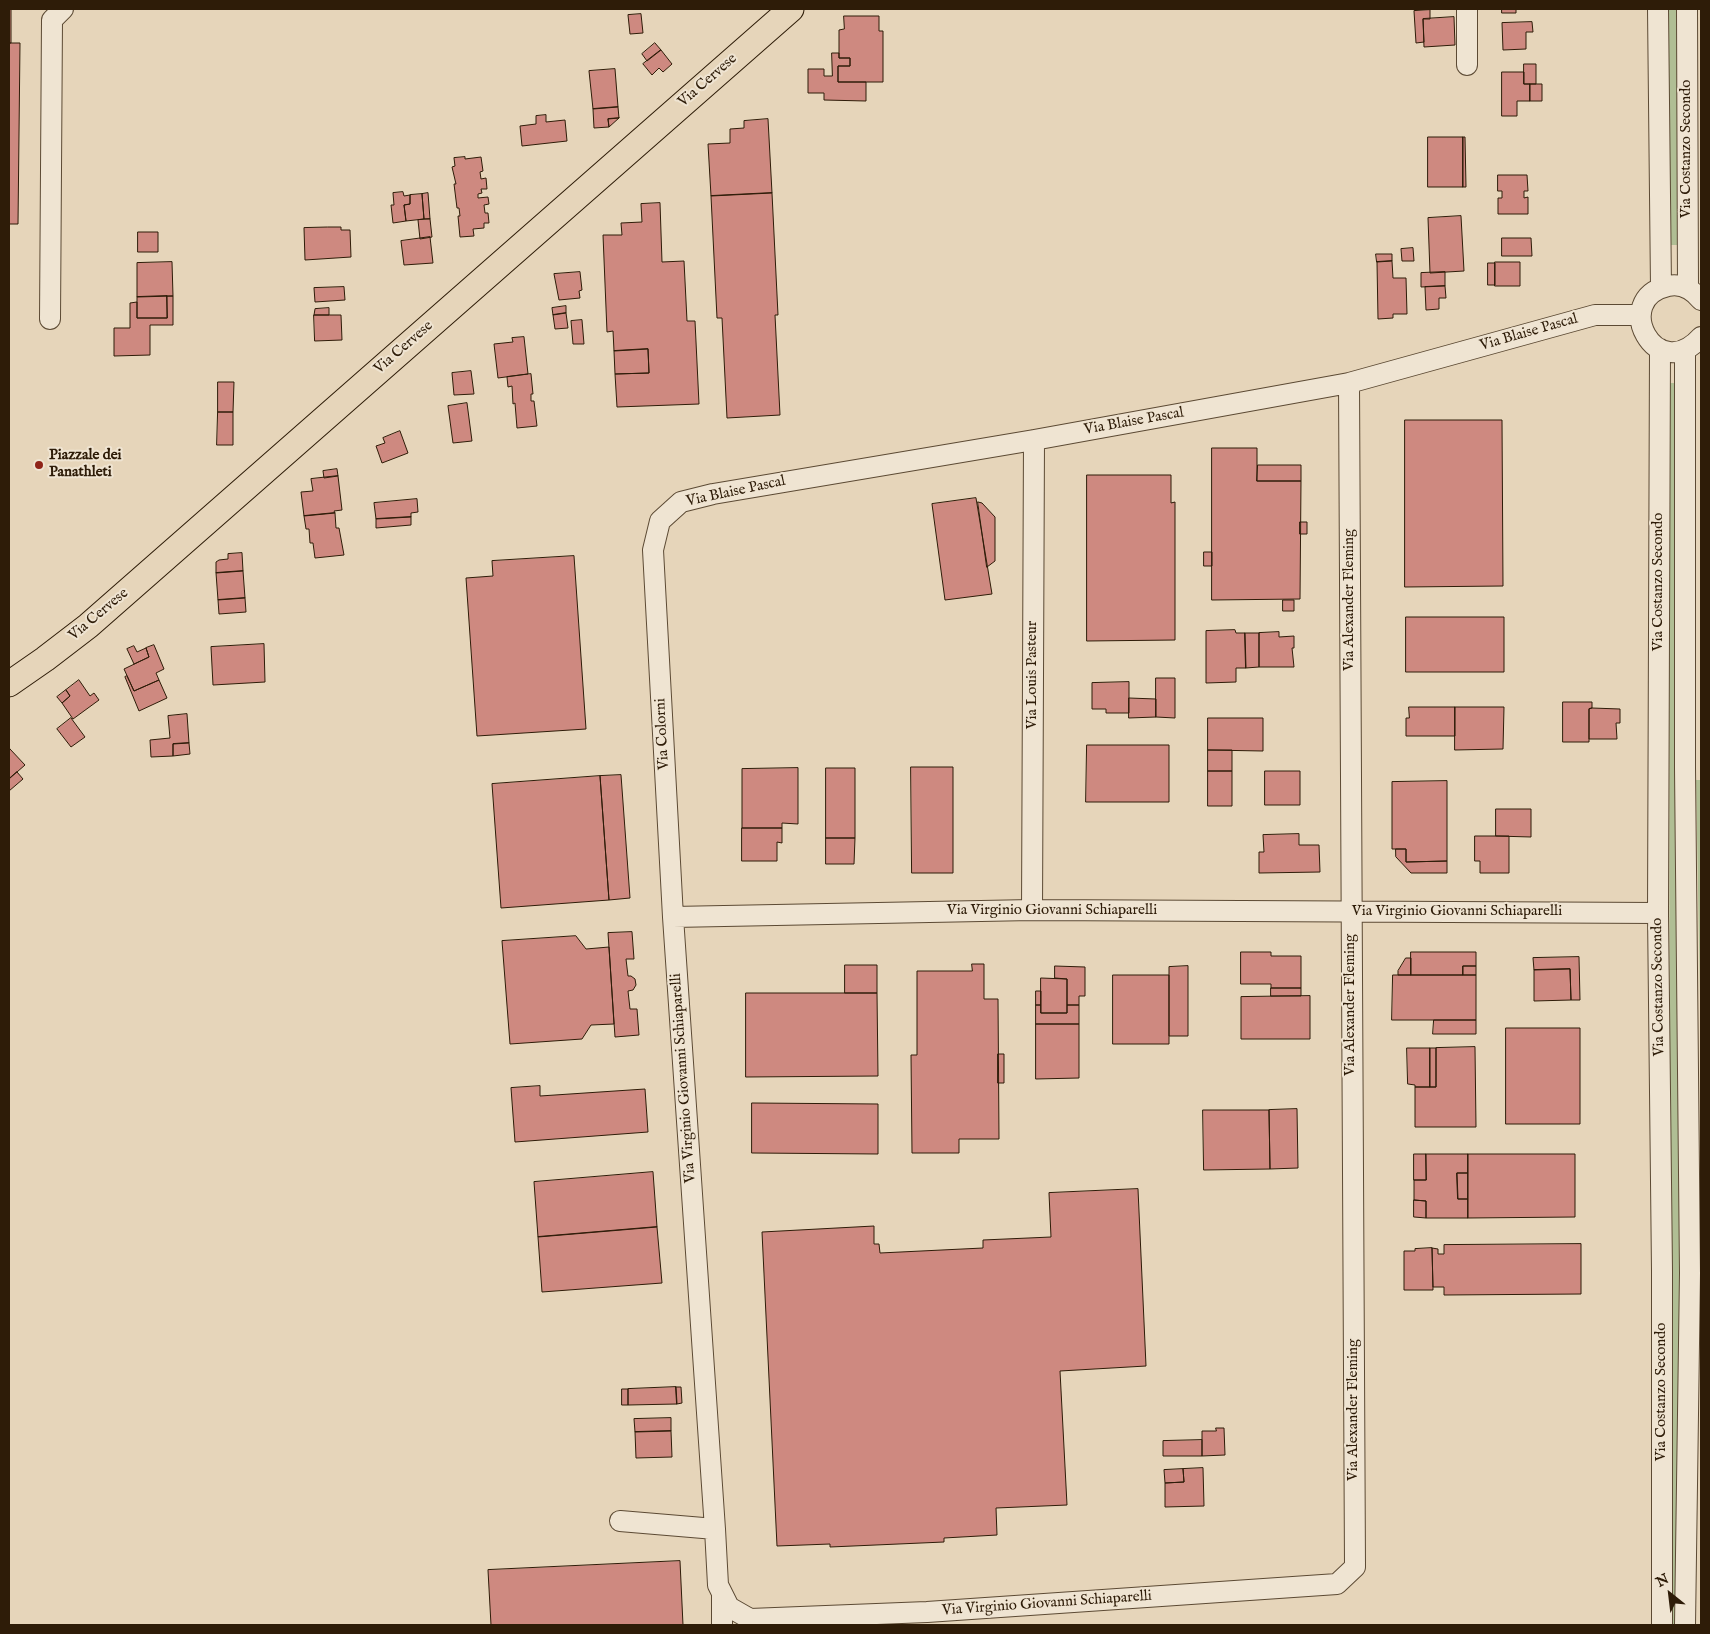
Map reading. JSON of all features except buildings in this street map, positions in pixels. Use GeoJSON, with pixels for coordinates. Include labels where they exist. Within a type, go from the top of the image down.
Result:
{"type":"FeatureCollection","features":[{"type":"Feature","properties":{"kind":"main road","name":"Via Cervese"},"geometry":{"type":"LineString","coordinates":[[10,683],[88,626],[791,9]]}},
{"type":"Feature","properties":{"kind":"street"},"geometry":{"type":"LineString","coordinates":[[50,319],[52,20],[63,9]]}},
{"type":"Feature","properties":{"kind":"street"},"geometry":{"type":"LineString","coordinates":[[1467,9],[1467,65]]}},
{"type":"Feature","properties":{"kind":"street","name":"Via Costanzo Secondo"},"geometry":{"type":"LineString","coordinates":[[1658,9],[1661,288]]}},
{"type":"Feature","properties":{"kind":"street","name":"Via Costanzo Secondo"},"geometry":{"type":"LineString","coordinates":[[1686,9],[1694,294]]}},
{"type":"Feature","properties":{"kind":"street"},"geometry":{"type":"LineString","coordinates":[[1694,294],[1679,286],[1670,285],[1661,288],[1647,298],[1642,306],[1640,315],[1641,325],[1644,335],[1651,344],[1660,349],[1676,352],[1685,350],[1694,345],[1701,337]]}},
{"type":"Feature","properties":{"kind":"street","name":"Via Blaise Pascal"},"geometry":{"type":"LineString","coordinates":[[653,550],[660,521],[681,502],[713,494],[1034,440],[1350,383],[1595,315],[1640,315]]}},
{"type":"Feature","properties":{"kind":"street","name":"Via Costanzo Secondo"},"geometry":{"type":"LineString","coordinates":[[1660,349],[1658,913],[1662,1271],[1662,1625]]}},
{"type":"Feature","properties":{"kind":"street","name":"Via Costanzo Secondo"},"geometry":{"type":"LineString","coordinates":[[1685,350],[1693,768],[1695,1273],[1693,1563],[1685,1625]]}},
{"type":"Feature","properties":{"kind":"street","name":"Via Alexander Fleming"},"geometry":{"type":"LineString","coordinates":[[1337,1584],[1355,1567],[1350,383]]}},
{"type":"Feature","properties":{"kind":"street","name":"Via Louis Pasteur"},"geometry":{"type":"LineString","coordinates":[[1032,910],[1034,440]]}},
{"type":"Feature","properties":{"kind":"street","name":"Via Colorni"},"geometry":{"type":"LineString","coordinates":[[653,550],[673,917]]}},
{"type":"Feature","properties":{"kind":"street","name":"Via Virginio Giovanni Schiaparelli"},"geometry":{"type":"LineString","coordinates":[[1337,1584],[928,1619],[750,1619],[729,1607],[718,1585],[673,917],[1032,910],[1658,913]]}},
{"type":"Feature","properties":{"kind":"street"},"geometry":{"type":"LineString","coordinates":[[620,1521],[715,1528]]}},
{"type":"Feature","properties":{"kind":"street"},"geometry":{"type":"LineString","coordinates":[[722,1593],[722,1625]]}},
{"type":"Feature","properties":{"kind":"green space"},"geometry":{"type":"Polygon","coordinates":[[[1668,9],[1678,9],[1678,245],[1668,245],[1668,9]]]}},
{"type":"Feature","properties":{"kind":"green space"},"geometry":{"type":"Polygon","coordinates":[[[1669,383],[1679,383],[1680,1625],[1670,1625],[1669,383]]]}},
{"type":"Feature","properties":{"kind":"green space"},"geometry":{"type":"Polygon","coordinates":[[[1696,780],[1701,780],[1701,1052],[1696,780]]]}},
{"type":"Feature","properties":{"kind":"place","name":"Piazzale dei Panathleti"},"geometry":{"type":"Point","coordinates":[39,465]}}]}
